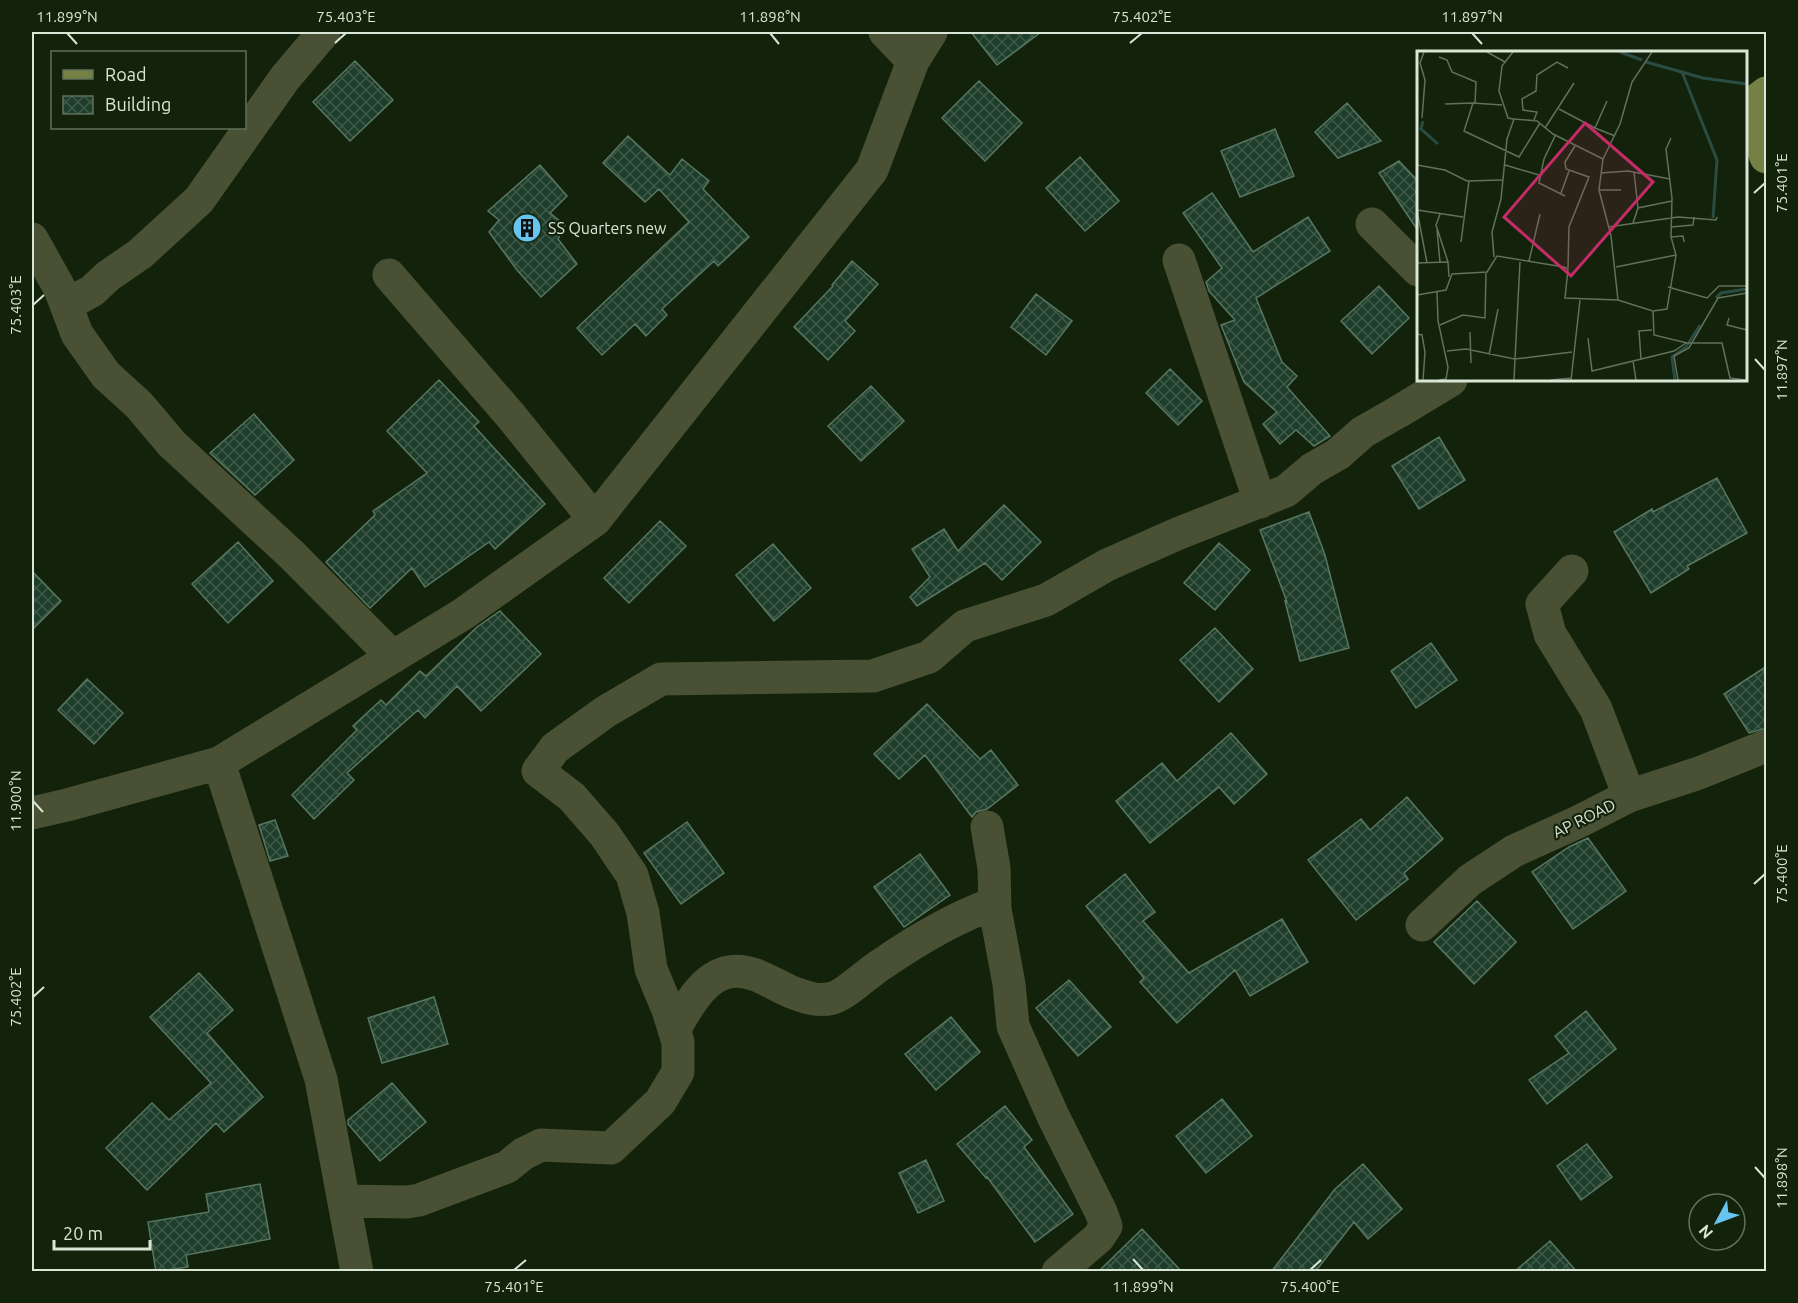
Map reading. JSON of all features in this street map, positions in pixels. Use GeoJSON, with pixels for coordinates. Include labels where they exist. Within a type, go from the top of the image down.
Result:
{"type":"FeatureCollection","features":[{"type":"Feature","properties":{"kind":"main road"},"geometry":{"type":"LineString","coordinates":[[1755,103],[1759,137],[1767,157]]}},
{"type":"Feature","properties":{"kind":"street"},"geometry":{"type":"LineString","coordinates":[[66,305],[92,291],[108,276],[140,254],[199,200],[285,78],[324,32]]}},
{"type":"Feature","properties":{"kind":"street"},"geometry":{"type":"LineString","coordinates":[[885,32],[913,61]]}},
{"type":"Feature","properties":{"kind":"street"},"geometry":{"type":"LineString","coordinates":[[32,813],[67,806],[219,763],[463,614],[594,520],[872,170],[913,61],[931,32]]}},
{"type":"Feature","properties":{"kind":"street"},"geometry":{"type":"LineString","coordinates":[[1372,224],[1417,268]]}},
{"type":"Feature","properties":{"kind":"street"},"geometry":{"type":"LineString","coordinates":[[32,239],[60,289],[77,334],[106,375],[139,405],[172,444],[292,555],[393,657]]}},
{"type":"Feature","properties":{"kind":"street"},"geometry":{"type":"LineString","coordinates":[[1179,260],[1260,502]]}},
{"type":"Feature","properties":{"kind":"street"},"geometry":{"type":"LineString","coordinates":[[389,275],[511,416],[594,520]]}},
{"type":"Feature","properties":{"kind":"street"},"geometry":{"type":"LineString","coordinates":[[344,1201],[406,1203],[419,1200],[507,1167],[523,1154],[541,1145],[611,1148],[660,1102],[678,1072],[678,1042],[651,969],[643,913],[632,874],[605,835],[572,797],[538,771],[555,748],[605,712],[661,679],[873,676],[929,657],[965,626],[1046,600],[1107,565],[1177,534],[1286,491],[1311,469],[1338,454],[1363,432],[1449,381]]}},
{"type":"Feature","properties":{"kind":"street"},"geometry":{"type":"LineString","coordinates":[[1572,571],[1542,604],[1550,634],[1596,710],[1629,796]]}},
{"type":"Feature","properties":{"kind":"street","name":"AP ROAD"},"geometry":{"type":"LineString","coordinates":[[1422,925],[1470,880],[1514,851],[1629,796],[1699,773],[1767,746]]}},
{"type":"Feature","properties":{"kind":"street"},"geometry":{"type":"LineString","coordinates":[[219,763],[321,1079],[357,1272]]}},
{"type":"Feature","properties":{"kind":"street"},"geometry":{"type":"LineString","coordinates":[[987,826],[994,868],[995,909],[1009,984],[1013,1026],[1106,1226],[1098,1238],[1058,1272]]}},
{"type":"Feature","properties":{"kind":"street"},"geometry":{"type":"LineString","coordinates":[[674,1030],[705,984],[718,974],[738,972],[755,975],[814,1001],[835,998],[938,928],[967,913],[995,903]]}},
{"type":"Feature","properties":{"kind":"building"},"geometry":{"type":"Polygon","coordinates":[[[971,32],[1041,32],[997,65],[971,32]]]}},
{"type":"Feature","properties":{"kind":"building"},"geometry":{"type":"Polygon","coordinates":[[[355,61],[393,100],[350,141],[313,102],[355,61]]]}},
{"type":"Feature","properties":{"kind":"building"},"geometry":{"type":"Polygon","coordinates":[[[979,81],[1022,123],[985,161],[942,118],[979,81]]]}},
{"type":"Feature","properties":{"kind":"building"},"geometry":{"type":"Polygon","coordinates":[[[1347,103],[1381,141],[1338,158],[1315,132],[1347,103]]]}},
{"type":"Feature","properties":{"kind":"building"},"geometry":{"type":"Polygon","coordinates":[[[1275,129],[1294,176],[1240,197],[1221,151],[1275,129]]]}},
{"type":"Feature","properties":{"kind":"building"},"geometry":{"type":"Polygon","coordinates":[[[628,136],[670,175],[682,159],[709,181],[703,189],[749,237],[718,266],[714,261],[662,309],[667,315],[646,336],[635,324],[602,355],[577,328],[689,222],[659,189],[645,202],[603,163],[628,136]]]}},
{"type":"Feature","properties":{"kind":"building"},"geometry":{"type":"Polygon","coordinates":[[[1080,157],[1119,201],[1085,231],[1046,188],[1080,157]]]}},
{"type":"Feature","properties":{"kind":"building"},"geometry":{"type":"Polygon","coordinates":[[[1399,161],[1417,180],[1417,229],[1379,173],[1399,161]]]}},
{"type":"Feature","properties":{"kind":"building","name":"SS Quarters new"},"geometry":{"type":"Polygon","coordinates":[[[540,165],[567,196],[550,213],[565,225],[558,239],[577,264],[541,297],[517,270],[489,232],[499,220],[488,211],[540,165]]]}},
{"type":"Feature","properties":{"kind":"building"},"geometry":{"type":"Polygon","coordinates":[[[1212,193],[1253,252],[1308,217],[1330,251],[1256,298],[1282,362],[1297,376],[1287,387],[1330,436],[1314,446],[1296,430],[1280,444],[1263,424],[1277,412],[1244,382],[1221,325],[1235,320],[1209,291],[1206,282],[1222,268],[1183,213],[1212,193]]]}},
{"type":"Feature","properties":{"kind":"building"},"geometry":{"type":"Polygon","coordinates":[[[852,261],[878,284],[845,321],[855,331],[828,360],[794,327],[833,286],[852,261]]]}},
{"type":"Feature","properties":{"kind":"building"},"geometry":{"type":"Polygon","coordinates":[[[1379,286],[1409,318],[1372,354],[1341,321],[1379,286]]]}},
{"type":"Feature","properties":{"kind":"building"},"geometry":{"type":"Polygon","coordinates":[[[1036,294],[1072,321],[1046,355],[1011,327],[1036,294]]]}},
{"type":"Feature","properties":{"kind":"building"},"geometry":{"type":"Polygon","coordinates":[[[1170,369],[1202,401],[1178,425],[1146,393],[1170,369]]]}},
{"type":"Feature","properties":{"kind":"building"},"geometry":{"type":"Polygon","coordinates":[[[439,380],[479,422],[474,426],[545,504],[495,549],[489,542],[425,587],[412,568],[370,608],[326,562],[375,515],[373,511],[427,473],[387,431],[439,380]]]}},
{"type":"Feature","properties":{"kind":"building"},"geometry":{"type":"Polygon","coordinates":[[[871,386],[904,421],[861,461],[828,426],[871,386]]]}},
{"type":"Feature","properties":{"kind":"building"},"geometry":{"type":"Polygon","coordinates":[[[254,414],[294,460],[255,495],[210,453],[254,414]]]}},
{"type":"Feature","properties":{"kind":"building"},"geometry":{"type":"Polygon","coordinates":[[[1439,437],[1465,480],[1419,509],[1392,466],[1439,437]]]}},
{"type":"Feature","properties":{"kind":"building"},"geometry":{"type":"Polygon","coordinates":[[[1717,478],[1747,533],[1687,566],[1689,569],[1651,593],[1614,532],[1652,509],[1653,512],[1717,478]]]}},
{"type":"Feature","properties":{"kind":"building"},"geometry":{"type":"Polygon","coordinates":[[[1004,505],[1041,542],[1002,580],[985,563],[917,606],[910,597],[930,577],[912,549],[944,529],[958,551],[1004,505]]]}},
{"type":"Feature","properties":{"kind":"building"},"geometry":{"type":"Polygon","coordinates":[[[1309,512],[1325,555],[1349,648],[1300,661],[1285,601],[1287,602],[1260,530],[1309,512]]]}},
{"type":"Feature","properties":{"kind":"building"},"geometry":{"type":"Polygon","coordinates":[[[660,521],[686,546],[629,603],[604,578],[660,521]]]}},
{"type":"Feature","properties":{"kind":"building"},"geometry":{"type":"Polygon","coordinates":[[[238,542],[273,581],[228,623],[192,584],[238,542]]]}},
{"type":"Feature","properties":{"kind":"building"},"geometry":{"type":"Polygon","coordinates":[[[1219,543],[1250,570],[1215,610],[1184,583],[1219,543]]]}},
{"type":"Feature","properties":{"kind":"building"},"geometry":{"type":"Polygon","coordinates":[[[773,544],[811,588],[774,621],[736,575],[773,544]]]}},
{"type":"Feature","properties":{"kind":"building"},"geometry":{"type":"Polygon","coordinates":[[[32,571],[61,601],[32,630],[32,571]]]}},
{"type":"Feature","properties":{"kind":"building"},"geometry":{"type":"Polygon","coordinates":[[[500,611],[541,654],[481,711],[457,686],[425,718],[418,710],[347,773],[354,780],[314,819],[292,795],[357,730],[353,726],[381,700],[386,705],[420,671],[426,676],[477,627],[500,611]]]}},
{"type":"Feature","properties":{"kind":"building"},"geometry":{"type":"Polygon","coordinates":[[[1215,628],[1253,669],[1219,702],[1180,660],[1215,628]]]}},
{"type":"Feature","properties":{"kind":"building"},"geometry":{"type":"Polygon","coordinates":[[[1431,643],[1457,680],[1416,708],[1391,671],[1431,643]]]}},
{"type":"Feature","properties":{"kind":"building"},"geometry":{"type":"Polygon","coordinates":[[[1767,666],[1767,728],[1749,733],[1724,694],[1767,666]]]}},
{"type":"Feature","properties":{"kind":"building"},"geometry":{"type":"Polygon","coordinates":[[[87,679],[123,713],[94,744],[58,710],[87,679]]]}},
{"type":"Feature","properties":{"kind":"building"},"geometry":{"type":"Polygon","coordinates":[[[927,704],[980,759],[991,750],[1018,785],[987,809],[976,812],[972,817],[925,755],[899,779],[874,754],[927,704]]]}},
{"type":"Feature","properties":{"kind":"building"},"geometry":{"type":"Polygon","coordinates":[[[1231,733],[1267,774],[1234,804],[1219,787],[1150,843],[1116,801],[1162,763],[1177,781],[1231,733]]]}},
{"type":"Feature","properties":{"kind":"building"},"geometry":{"type":"Polygon","coordinates":[[[1407,797],[1443,839],[1404,873],[1408,879],[1356,920],[1308,860],[1361,819],[1370,830],[1407,797]]]}},
{"type":"Feature","properties":{"kind":"building"},"geometry":{"type":"Polygon","coordinates":[[[275,820],[288,856],[270,861],[259,825],[275,820]]]}},
{"type":"Feature","properties":{"kind":"building"},"geometry":{"type":"Polygon","coordinates":[[[687,822],[724,873],[681,904],[644,853],[687,822]]]}},
{"type":"Feature","properties":{"kind":"building"},"geometry":{"type":"Polygon","coordinates":[[[1588,838],[1626,891],[1573,929],[1532,872],[1569,847],[1588,838]]]}},
{"type":"Feature","properties":{"kind":"building"},"geometry":{"type":"Polygon","coordinates":[[[920,854],[950,895],[904,927],[874,887],[920,854]]]}},
{"type":"Feature","properties":{"kind":"building"},"geometry":{"type":"Polygon","coordinates":[[[1125,874],[1155,912],[1143,921],[1189,973],[1282,919],[1308,962],[1250,996],[1235,970],[1177,1023],[1140,982],[1144,978],[1086,906],[1125,874]]]}},
{"type":"Feature","properties":{"kind":"building"},"geometry":{"type":"Polygon","coordinates":[[[1477,901],[1516,942],[1474,984],[1434,942],[1477,901]]]}},
{"type":"Feature","properties":{"kind":"building"},"geometry":{"type":"Polygon","coordinates":[[[199,973],[233,1010],[207,1033],[263,1097],[224,1132],[216,1123],[147,1190],[106,1148],[152,1103],[169,1120],[211,1083],[150,1017],[199,973]]]}},
{"type":"Feature","properties":{"kind":"building"},"geometry":{"type":"Polygon","coordinates":[[[1069,980],[1111,1027],[1078,1056],[1036,1008],[1069,980]]]}},
{"type":"Feature","properties":{"kind":"building"},"geometry":{"type":"Polygon","coordinates":[[[434,997],[448,1044],[382,1063],[368,1018],[434,997]]]}},
{"type":"Feature","properties":{"kind":"building"},"geometry":{"type":"Polygon","coordinates":[[[1586,1011],[1616,1049],[1547,1104],[1529,1080],[1569,1053],[1555,1036],[1586,1011]]]}},
{"type":"Feature","properties":{"kind":"building"},"geometry":{"type":"Polygon","coordinates":[[[951,1017],[980,1052],[936,1090],[905,1054],[951,1017]]]}},
{"type":"Feature","properties":{"kind":"building"},"geometry":{"type":"Polygon","coordinates":[[[392,1083],[426,1122],[380,1161],[348,1124],[348,1120],[392,1083]]]}},
{"type":"Feature","properties":{"kind":"building"},"geometry":{"type":"Polygon","coordinates":[[[1222,1099],[1252,1136],[1206,1173],[1176,1136],[1222,1099]]]}},
{"type":"Feature","properties":{"kind":"building"},"geometry":{"type":"Polygon","coordinates":[[[1005,1106],[1032,1140],[1024,1147],[1073,1214],[1035,1242],[987,1177],[957,1144],[1005,1106]]]}},
{"type":"Feature","properties":{"kind":"building"},"geometry":{"type":"Polygon","coordinates":[[[1587,1144],[1612,1177],[1581,1200],[1557,1166],[1587,1144]]]}},
{"type":"Feature","properties":{"kind":"building"},"geometry":{"type":"Polygon","coordinates":[[[926,1160],[944,1201],[918,1213],[899,1173],[926,1160]]]}},
{"type":"Feature","properties":{"kind":"building"},"geometry":{"type":"Polygon","coordinates":[[[1363,1164],[1402,1209],[1368,1239],[1354,1222],[1315,1272],[1271,1272],[1335,1189],[1363,1164]]]}},
{"type":"Feature","properties":{"kind":"building"},"geometry":{"type":"Polygon","coordinates":[[[260,1184],[270,1239],[186,1255],[188,1267],[156,1272],[148,1222],[209,1212],[206,1194],[260,1184]]]}},
{"type":"Feature","properties":{"kind":"building"},"geometry":{"type":"Polygon","coordinates":[[[1142,1229],[1182,1272],[1098,1272],[1142,1229]]]}},
{"type":"Feature","properties":{"kind":"building"},"geometry":{"type":"Polygon","coordinates":[[[1550,1241],[1577,1272],[1514,1272],[1550,1241]]]}},
{"type":"Feature","properties":{"kind":"place","name":"SS Quarters new"},"geometry":{"type":"Point","coordinates":[527,228]}}]}
